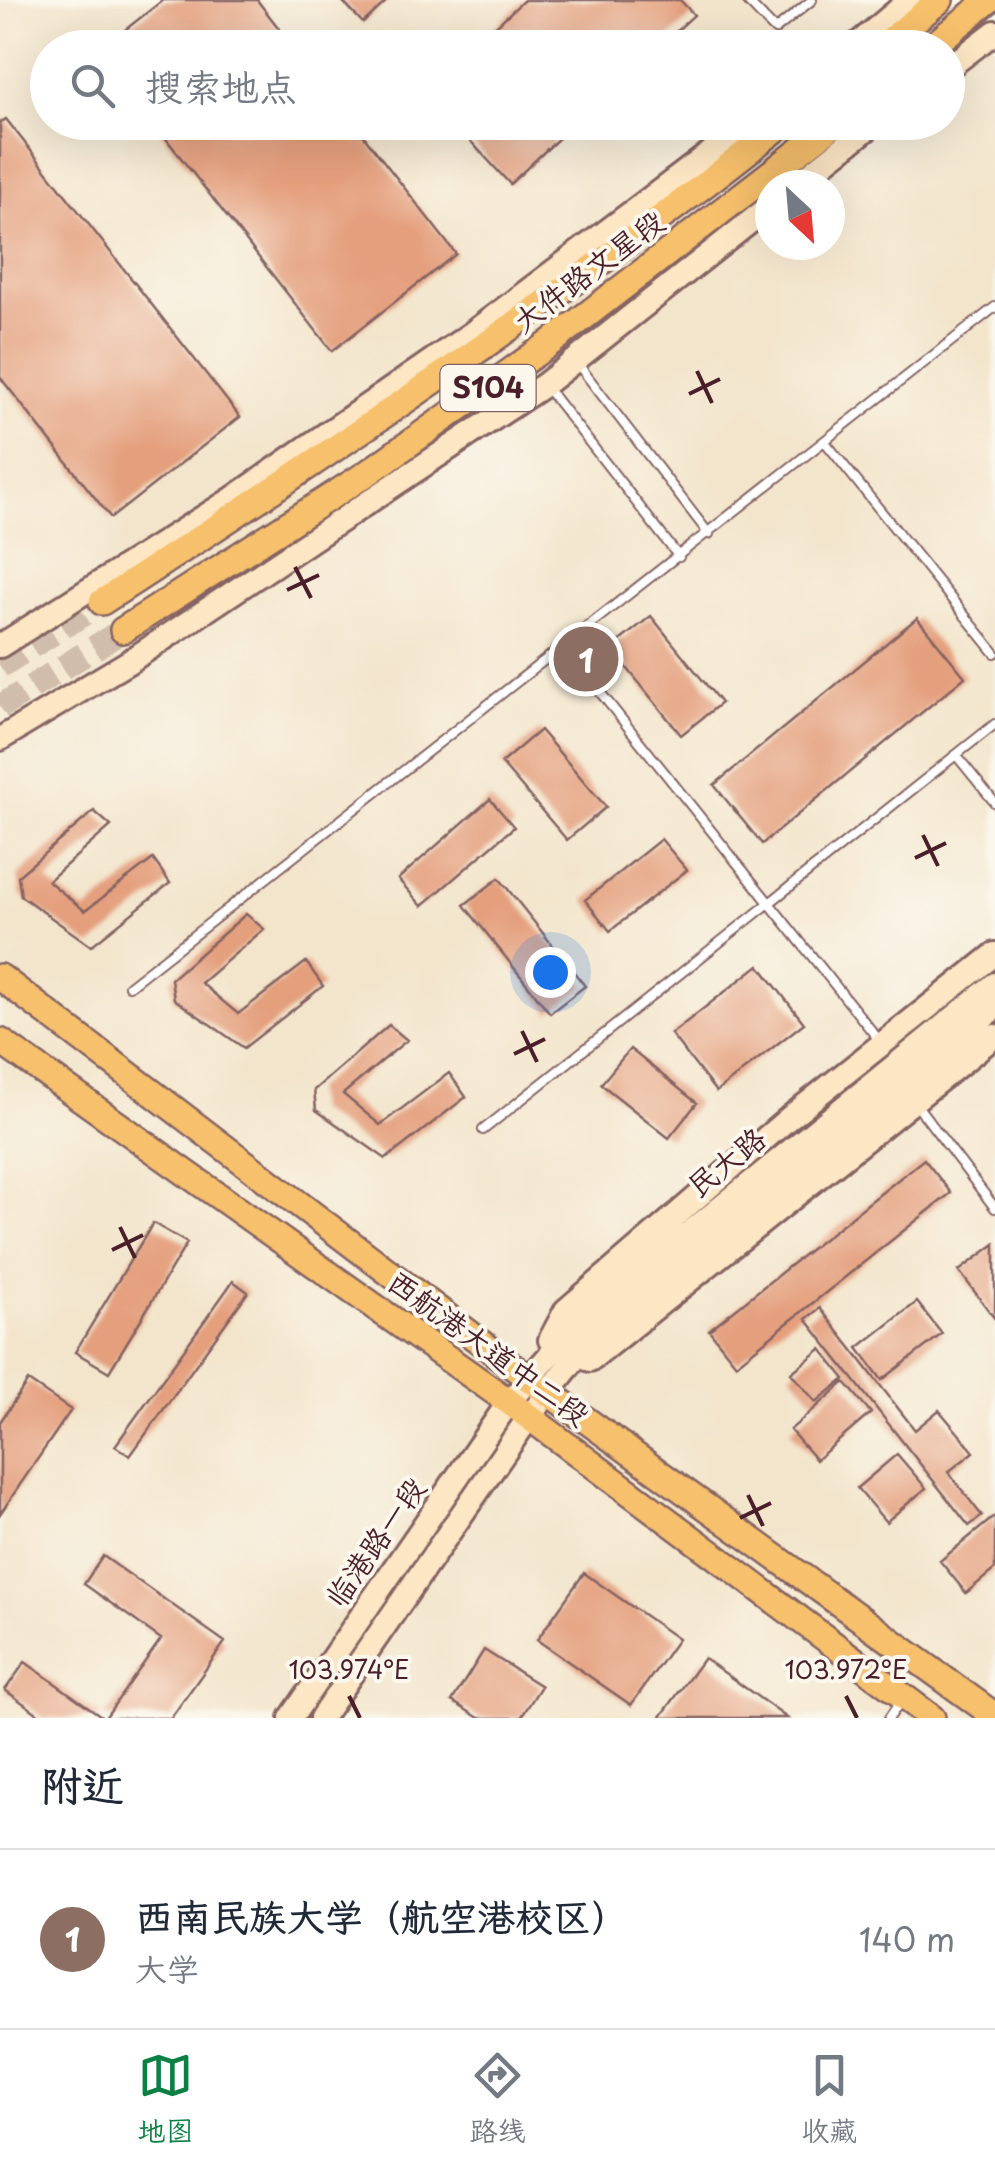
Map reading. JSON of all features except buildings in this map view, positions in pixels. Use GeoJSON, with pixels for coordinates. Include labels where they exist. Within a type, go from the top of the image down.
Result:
{"type":"FeatureCollection","features":[{"type":"Feature","properties":{"kind":"main road"},"geometry":{"type":"LineString","coordinates":[[902,30],[940,0]]}},
{"type":"Feature","properties":{"kind":"main road"},"geometry":{"type":"LineString","coordinates":[[952,30],[988,0]]}},
{"type":"Feature","properties":{"kind":"main road","name":"大件路文星段"},"geometry":{"type":"LineString","coordinates":[[102,602],[394,412],[609,258],[761,140]]}},
{"type":"Feature","properties":{"kind":"main road","name":"大件路文星段"},"geometry":{"type":"LineString","coordinates":[[123,630],[369,472],[534,355],[813,140]]}},
{"type":"Feature","properties":{"kind":"main road"},"geometry":{"type":"LineString","coordinates":[[0,978],[538,1385],[995,1716]]}},
{"type":"Feature","properties":{"kind":"main road","name":"西航港大道中二段"},"geometry":{"type":"LineString","coordinates":[[0,1041],[519,1410],[896,1707],[932,1718]]}},
{"type":"Feature","properties":{"kind":"street"},"geometry":{"type":"LineString","coordinates":[[874,30],[910,0]]}},
{"type":"Feature","properties":{"kind":"street"},"geometry":{"type":"LineString","coordinates":[[965,55],[995,32]]}},
{"type":"Feature","properties":{"kind":"street"},"geometry":{"type":"LineString","coordinates":[[0,646],[232,498],[456,344],[727,140]]}},
{"type":"Feature","properties":{"kind":"street"},"geometry":{"type":"LineString","coordinates":[[815,170],[853,140]]}},
{"type":"Feature","properties":{"kind":"street"},"geometry":{"type":"LineString","coordinates":[[0,738],[130,661],[544,385],[755,218]]}},
{"type":"Feature","properties":{"kind":"street"},"geometry":{"type":"LineString","coordinates":[[538,1385],[566,1310],[995,954]]}},
{"type":"Feature","properties":{"kind":"street","name":"民大路"},"geometry":{"type":"LineString","coordinates":[[519,1410],[575,1326],[995,984]]}},
{"type":"Feature","properties":{"kind":"street","name":"民大路"},"geometry":{"type":"LineString","coordinates":[[538,1385],[995,1008]]}},
{"type":"Feature","properties":{"kind":"street"},"geometry":{"type":"LineString","coordinates":[[538,1385],[995,1036]]}},
{"type":"Feature","properties":{"kind":"street","name":"临港路一段"},"geometry":{"type":"LineString","coordinates":[[291,1718],[519,1410]]}},
{"type":"Feature","properties":{"kind":"street","name":"临港路一段"},"geometry":{"type":"LineString","coordinates":[[320,1718],[519,1410]]}},
{"type":"Feature","properties":{"kind":"lane"},"geometry":{"type":"LineString","coordinates":[[746,0],[775,30],[812,0]]}},
{"type":"Feature","properties":{"kind":"lane"},"geometry":{"type":"LineString","coordinates":[[129,986],[995,307]]}},
{"type":"Feature","properties":{"kind":"lane"},"geometry":{"type":"LineString","coordinates":[[576,362],[709,534]]}},
{"type":"Feature","properties":{"kind":"lane"},"geometry":{"type":"LineString","coordinates":[[544,385],[679,557]]}},
{"type":"Feature","properties":{"kind":"lane"},"geometry":{"type":"LineString","coordinates":[[826,443],[995,652]]}},
{"type":"Feature","properties":{"kind":"lane"},"geometry":{"type":"LineString","coordinates":[[563,646],[882,1044]]}},
{"type":"Feature","properties":{"kind":"lane"},"geometry":{"type":"LineString","coordinates":[[483,1130],[995,724]]}},
{"type":"Feature","properties":{"kind":"lane"},"geometry":{"type":"LineString","coordinates":[[956,756],[995,803]]}},
{"type":"Feature","properties":{"kind":"lane"},"geometry":{"type":"LineString","coordinates":[[913,1100],[994,1205]]}},
{"type":"Feature","properties":{"kind":"tunnel"},"geometry":{"type":"LineString","coordinates":[[0,666],[102,602]]}},
{"type":"Feature","properties":{"kind":"tunnel"},"geometry":{"type":"LineString","coordinates":[[0,707],[123,630]]}},
{"type":"Feature","properties":{"kind":"place","name":"西南民族大学（航空港校区）"},"geometry":{"type":"Point","coordinates":[586,659]}}]}
